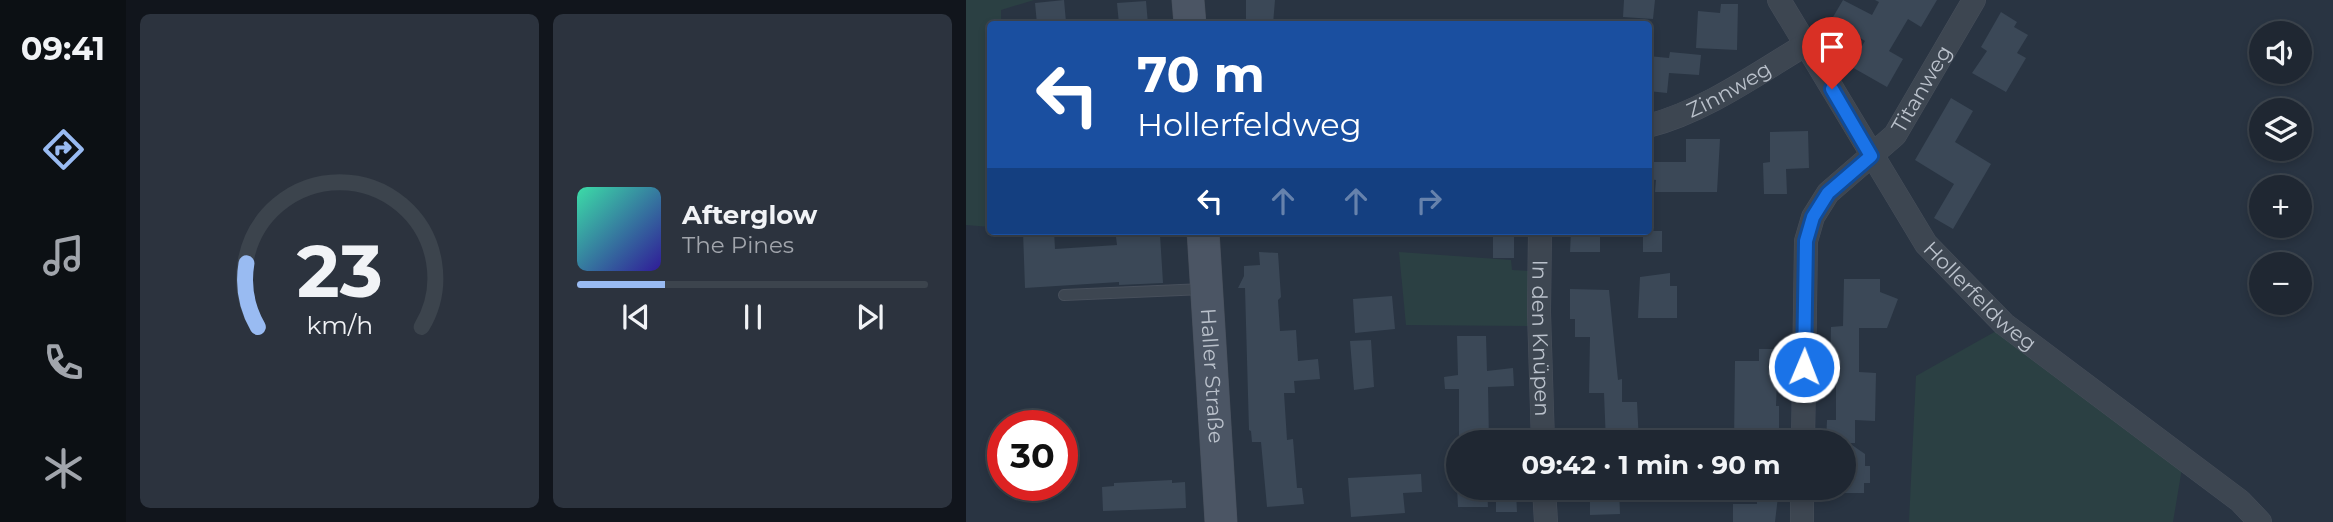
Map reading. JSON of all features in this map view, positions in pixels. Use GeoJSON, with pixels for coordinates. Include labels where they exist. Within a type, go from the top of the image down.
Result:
{"type":"FeatureCollection","features":[{"type":"Feature","properties":{"kind":"street"},"geometry":{"type":"LineString","coordinates":[[1188,0],[1190,21]]}},
{"type":"Feature","properties":{"kind":"street","name":"Hollerfeldweg"},"geometry":{"type":"LineString","coordinates":[[1779,0],[1926,244],[2004,324],[2231,494],[2260,522]]}},
{"type":"Feature","properties":{"kind":"street","name":"Titanweg"},"geometry":{"type":"LineString","coordinates":[[1803,430],[1806,241],[1813,217],[1828,193],[1895,135],[1974,0]]}},
{"type":"Feature","properties":{"kind":"street","name":"Zinnweg"},"geometry":{"type":"LineString","coordinates":[[1652,125],[1668,121],[1708,103],[1805,45]]}},
{"type":"Feature","properties":{"kind":"street","name":"Haller Straße"},"geometry":{"type":"LineString","coordinates":[[1203,235],[1222,522]]}},
{"type":"Feature","properties":{"kind":"street","name":"In den Knüpen"},"geometry":{"type":"LineString","coordinates":[[1540,235],[1543,430]]}},
{"type":"Feature","properties":{"kind":"street"},"geometry":{"type":"LineString","coordinates":[[1545,500],[1546,522]]}},
{"type":"Feature","properties":{"kind":"street"},"geometry":{"type":"LineString","coordinates":[[1802,500],[1802,522]]}},
{"type":"Feature","properties":{"kind":"lane"},"geometry":{"type":"LineString","coordinates":[[1064,295],[1207,289]]}},
{"type":"Feature","properties":{"kind":"green space"},"geometry":{"type":"Polygon","coordinates":[[[966,0],[1034,0],[1001,10],[1001,21],[987,21],[987,227],[966,225],[966,0]]]}},
{"type":"Feature","properties":{"kind":"green space"},"geometry":{"type":"Polygon","coordinates":[[[1399,252],[1511,260],[1512,270],[1530,271],[1529,326],[1406,325],[1399,252]]]}},
{"type":"Feature","properties":{"kind":"green space"},"geometry":{"type":"Polygon","coordinates":[[[1998,330],[2182,468],[2173,522],[1909,522],[1916,376],[1998,330]]]}},
{"type":"Feature","properties":{"kind":"building"},"geometry":{"type":"Polygon","coordinates":[[[1064,0],[1066,21],[1037,21],[1035,3],[1064,0]]]}},
{"type":"Feature","properties":{"kind":"building"},"geometry":{"type":"Polygon","coordinates":[[[1246,0],[1275,0],[1273,21],[1246,21],[1246,0]]]}},
{"type":"Feature","properties":{"kind":"building"},"geometry":{"type":"Polygon","coordinates":[[[1624,0],[1655,0],[1653,19],[1623,17],[1624,0]]]}},
{"type":"Feature","properties":{"kind":"building"},"geometry":{"type":"Polygon","coordinates":[[[1843,0],[1872,15],[1879,2],[1875,0],[1937,0],[1921,27],[1908,19],[1889,51],[1903,59],[1887,87],[1850,66],[1865,41],[1841,26],[1843,23],[1833,17],[1843,0]]]}},
{"type":"Feature","properties":{"kind":"building"},"geometry":{"type":"Polygon","coordinates":[[[1146,1],[1148,21],[1119,21],[1117,3],[1146,1]]]}},
{"type":"Feature","properties":{"kind":"building"},"geometry":{"type":"Polygon","coordinates":[[[1721,4],[1738,4],[1737,50],[1696,48],[1698,11],[1720,13],[1721,4]]]}},
{"type":"Feature","properties":{"kind":"building"},"geometry":{"type":"Polygon","coordinates":[[[2001,12],[2017,22],[2014,27],[2028,35],[2017,53],[2026,58],[2006,92],[1972,73],[1987,51],[1981,47],[2001,12]]]}},
{"type":"Feature","properties":{"kind":"building"},"geometry":{"type":"Polygon","coordinates":[[[1670,52],[1701,55],[1699,75],[1669,73],[1667,93],[1652,91],[1652,56],[1669,58],[1670,52]]]}},
{"type":"Feature","properties":{"kind":"building"},"geometry":{"type":"Polygon","coordinates":[[[1951,98],[1973,111],[1955,142],[1991,164],[1953,229],[1934,218],[1954,184],[1915,160],[1951,98]]]}},
{"type":"Feature","properties":{"kind":"building"},"geometry":{"type":"Polygon","coordinates":[[[1808,131],[1809,168],[1786,169],[1787,194],[1764,194],[1763,163],[1770,162],[1770,132],[1808,131]]]}},
{"type":"Feature","properties":{"kind":"building"},"geometry":{"type":"Polygon","coordinates":[[[1686,139],[1720,139],[1717,192],[1655,192],[1656,180],[1652,180],[1652,162],[1686,162],[1686,139]]]}},
{"type":"Feature","properties":{"kind":"building"},"geometry":{"type":"Polygon","coordinates":[[[1662,231],[1662,252],[1643,252],[1643,235],[1662,231]]]}},
{"type":"Feature","properties":{"kind":"building"},"geometry":{"type":"Polygon","coordinates":[[[1023,235],[1054,235],[1055,249],[1117,245],[1116,237],[1160,235],[1163,283],[1119,285],[1119,282],[1025,288],[1023,235]]]}},
{"type":"Feature","properties":{"kind":"building"},"geometry":{"type":"Polygon","coordinates":[[[1571,235],[1600,235],[1600,252],[1570,252],[1571,235]]]}},
{"type":"Feature","properties":{"kind":"building"},"geometry":{"type":"Polygon","coordinates":[[[1493,236],[1514,236],[1514,258],[1493,258],[1493,236]]]}},
{"type":"Feature","properties":{"kind":"building"},"geometry":{"type":"Polygon","coordinates":[[[1259,252],[1278,253],[1280,331],[1296,330],[1298,361],[1318,359],[1320,379],[1294,381],[1295,393],[1284,393],[1287,440],[1293,439],[1297,488],[1302,488],[1304,504],[1267,507],[1261,442],[1252,442],[1249,430],[1245,288],[1238,288],[1244,276],[1244,266],[1260,265],[1259,252]]]}},
{"type":"Feature","properties":{"kind":"building"},"geometry":{"type":"Polygon","coordinates":[[[1670,273],[1670,286],[1677,286],[1677,318],[1638,318],[1640,277],[1670,273]]]}},
{"type":"Feature","properties":{"kind":"building"},"geometry":{"type":"Polygon","coordinates":[[[1844,279],[1880,279],[1880,292],[1898,299],[1887,328],[1859,328],[1859,372],[1876,373],[1875,421],[1855,420],[1855,430],[1827,430],[1827,420],[1836,420],[1836,372],[1830,372],[1831,327],[1843,326],[1844,279]]]}},
{"type":"Feature","properties":{"kind":"building"},"geometry":{"type":"Polygon","coordinates":[[[1570,289],[1609,290],[1618,380],[1622,379],[1622,402],[1637,402],[1638,430],[1605,430],[1604,393],[1589,393],[1590,337],[1575,337],[1575,319],[1570,319],[1570,289]]]}},
{"type":"Feature","properties":{"kind":"building"},"geometry":{"type":"Polygon","coordinates":[[[1392,296],[1395,329],[1355,333],[1353,299],[1392,296]]]}},
{"type":"Feature","properties":{"kind":"building"},"geometry":{"type":"Polygon","coordinates":[[[1457,336],[1486,336],[1487,371],[1513,368],[1514,386],[1488,387],[1489,430],[1459,430],[1459,389],[1445,389],[1444,377],[1458,375],[1457,336]]]}},
{"type":"Feature","properties":{"kind":"building"},"geometry":{"type":"Polygon","coordinates":[[[1371,340],[1374,387],[1354,390],[1350,341],[1371,340]]]}},
{"type":"Feature","properties":{"kind":"building"},"geometry":{"type":"Polygon","coordinates":[[[1759,349],[1778,349],[1776,406],[1779,406],[1779,430],[1734,430],[1735,361],[1759,361],[1759,349]]]}},
{"type":"Feature","properties":{"kind":"building"},"geometry":{"type":"Polygon","coordinates":[[[1856,448],[1865,454],[1865,466],[1870,466],[1870,483],[1864,483],[1864,493],[1856,493],[1856,448]]]}},
{"type":"Feature","properties":{"kind":"building"},"geometry":{"type":"Polygon","coordinates":[[[1421,474],[1422,492],[1403,493],[1405,513],[1351,517],[1348,478],[1421,474]]]}},
{"type":"Feature","properties":{"kind":"building"},"geometry":{"type":"Polygon","coordinates":[[[1172,480],[1172,483],[1185,482],[1186,508],[1103,511],[1102,487],[1114,486],[1114,483],[1172,480]]]}},
{"type":"Feature","properties":{"kind":"building"},"geometry":{"type":"Polygon","coordinates":[[[1458,500],[1488,500],[1488,507],[1458,507],[1458,500]]]}},
{"type":"Feature","properties":{"kind":"building"},"geometry":{"type":"Polygon","coordinates":[[[1496,500],[1516,500],[1517,512],[1496,512],[1496,500]]]}},
{"type":"Feature","properties":{"kind":"building"},"geometry":{"type":"Polygon","coordinates":[[[1590,500],[1619,500],[1620,514],[1590,515],[1590,500]]]}},
{"type":"Feature","properties":{"kind":"building"},"geometry":{"type":"Polygon","coordinates":[[[1757,500],[1778,500],[1775,522],[1733,522],[1733,504],[1757,504],[1757,500]]]}},
{"type":"Feature","properties":{"kind":"route"},"geometry":{"type":"LineString","coordinates":[[1804,367],[1806,241],[1813,217],[1828,193],[1871,156],[1832,89]]}}]}
